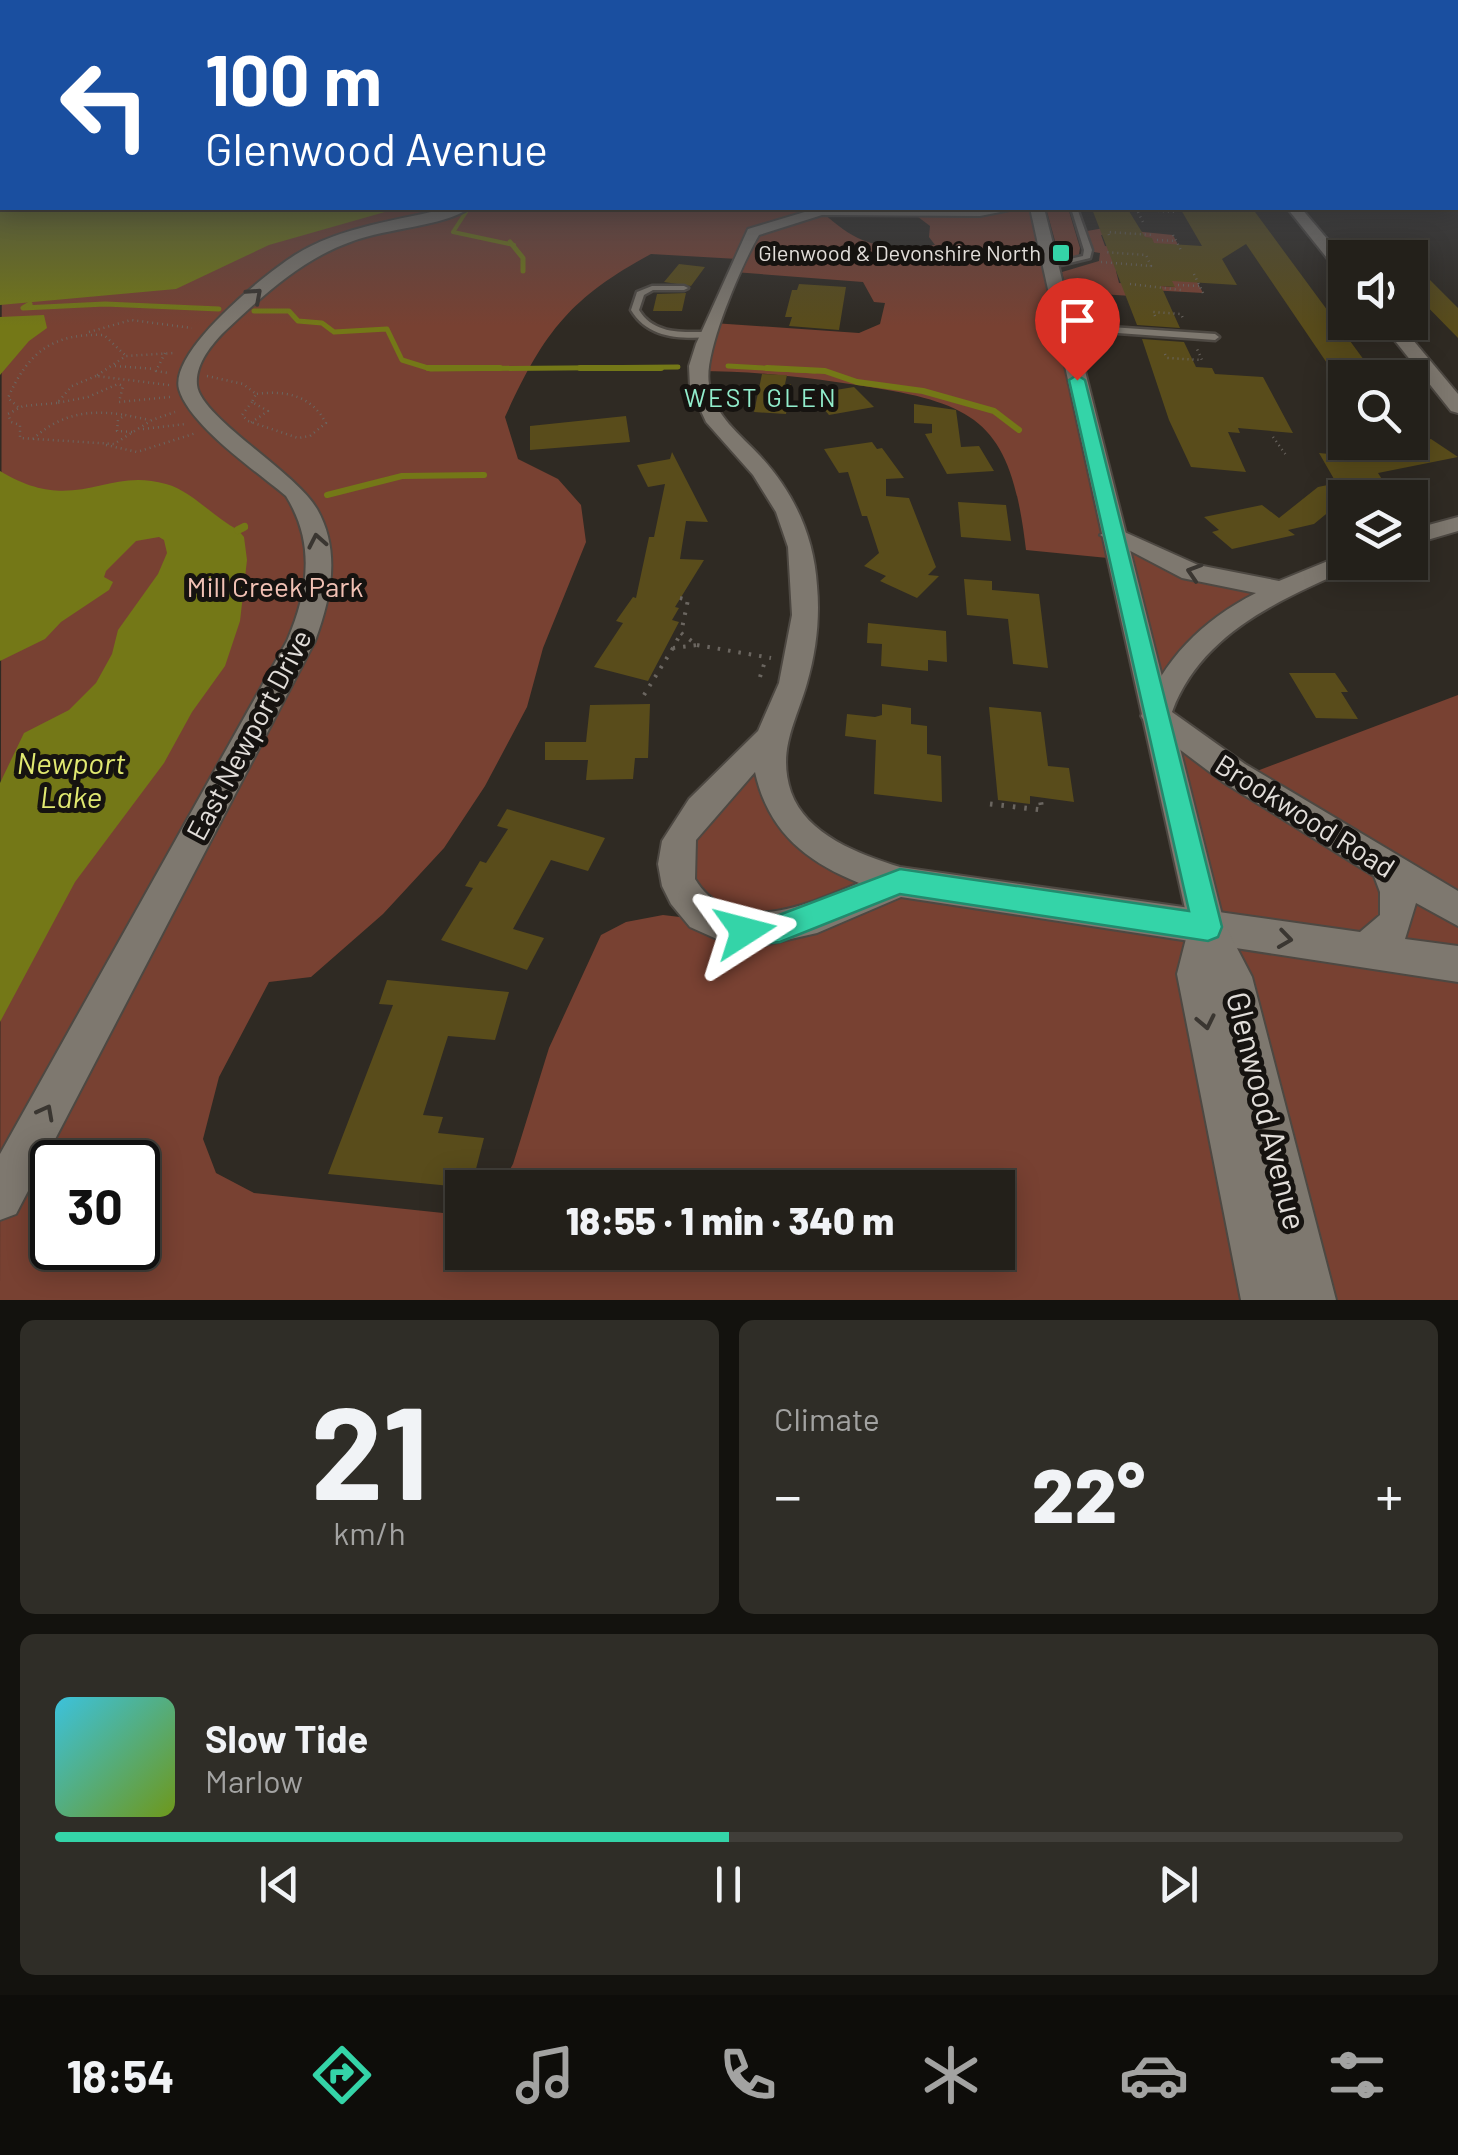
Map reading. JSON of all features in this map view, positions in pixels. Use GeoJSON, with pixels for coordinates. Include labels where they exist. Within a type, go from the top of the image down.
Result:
{"type":"FeatureCollection","features":[{"type":"Feature","properties":{"kind":"street"},"geometry":{"type":"LineString","coordinates":[[179,378],[216,330],[276,276],[316,250],[386,226],[454,210]]}},
{"type":"Feature","properties":{"kind":"street"},"geometry":{"type":"LineString","coordinates":[[804,210],[997,210]]}},
{"type":"Feature","properties":{"kind":"street","name":"Glenwood Avenue"},"geometry":{"type":"LineString","coordinates":[[1037,210],[1208,927],[1233,977],[1312,1300]]}},
{"type":"Feature","properties":{"kind":"street"},"geometry":{"type":"LineString","coordinates":[[1296,210],[1328,249]]}},
{"type":"Feature","properties":{"kind":"street"},"geometry":{"type":"LineString","coordinates":[[821,212],[754,223],[698,370],[706,408],[771,484],[799,542],[806,583],[805,626],[771,737],[773,781],[781,806],[795,826],[814,847],[835,860],[900,882],[1458,964]]}},
{"type":"Feature","properties":{"kind":"street"},"geometry":{"type":"LineString","coordinates":[[980,212],[1042,232]]}},
{"type":"Feature","properties":{"kind":"street"},"geometry":{"type":"LineString","coordinates":[[1403,340],[1458,408]]}},
{"type":"Feature","properties":{"kind":"street","name":"East Newport Drive"},"geometry":{"type":"LineString","coordinates":[[0,1198],[311,619],[321,561],[315,525],[294,492],[196,407],[179,378]]}},
{"type":"Feature","properties":{"kind":"street"},"geometry":{"type":"LineString","coordinates":[[1428,533],[1458,524]]}},
{"type":"Feature","properties":{"kind":"street"},"geometry":{"type":"LineString","coordinates":[[1112,535],[1191,572],[1281,590]]}},
{"type":"Feature","properties":{"kind":"street"},"geometry":{"type":"LineString","coordinates":[[1156,716],[1171,678],[1200,646],[1237,616],[1281,590],[1328,569]]}},
{"type":"Feature","properties":{"kind":"street","name":"Brookwood Road"},"geometry":{"type":"LineString","coordinates":[[1156,716],[1234,773],[1458,910]]}},
{"type":"Feature","properties":{"kind":"street"},"geometry":{"type":"LineString","coordinates":[[771,737],[682,834],[675,855],[676,876],[682,893],[698,911],[720,926],[749,932],[780,929],[900,882]]}},
{"type":"Feature","properties":{"kind":"street"},"geometry":{"type":"LineString","coordinates":[[1363,950],[1395,926],[1401,903],[1398,887],[1386,866]]}},
{"type":"Feature","properties":{"kind":"street","name":"Glenwood Avenue"},"geometry":{"type":"LineString","coordinates":[[1208,927],[1196,974],[1265,1300]]}},
{"type":"Feature","properties":{"kind":"lane"},"geometry":{"type":"LineString","coordinates":[[1050,266],[1087,255],[1075,210]]}},
{"type":"Feature","properties":{"kind":"lane"},"geometry":{"type":"LineString","coordinates":[[684,288],[646,290],[636,300],[638,319],[654,330],[709,335]]}},
{"type":"Feature","properties":{"kind":"lane"},"geometry":{"type":"LineString","coordinates":[[1065,327],[1215,337]]}},
{"type":"Feature","properties":{"kind":"path"},"geometry":{"type":"LineString","coordinates":[[1137,210],[1143,222]]}},
{"type":"Feature","properties":{"kind":"path"},"geometry":{"type":"LineString","coordinates":[[1149,210],[1176,212]]}},
{"type":"Feature","properties":{"kind":"path"},"geometry":{"type":"LineString","coordinates":[[1109,235],[1108,232],[1154,234],[1158,242],[1177,241]]}},
{"type":"Feature","properties":{"kind":"path"},"geometry":{"type":"LineString","coordinates":[[1173,235],[1182,252]]}},
{"type":"Feature","properties":{"kind":"path"},"geometry":{"type":"LineString","coordinates":[[1130,248],[1132,254]]}},
{"type":"Feature","properties":{"kind":"path"},"geometry":{"type":"LineString","coordinates":[[1087,255],[1146,255],[1152,266],[1138,265],[1087,255]]}},
{"type":"Feature","properties":{"kind":"path"},"geometry":{"type":"LineString","coordinates":[[1149,260],[1158,260]]}},
{"type":"Feature","properties":{"kind":"path"},"geometry":{"type":"LineString","coordinates":[[1138,265],[1141,273]]}},
{"type":"Feature","properties":{"kind":"path"},"geometry":{"type":"LineString","coordinates":[[1194,274],[1204,293]]}},
{"type":"Feature","properties":{"kind":"path"},"geometry":{"type":"LineString","coordinates":[[1130,284],[1181,291],[1177,283],[1200,286]]}},
{"type":"Feature","properties":{"kind":"path"},"geometry":{"type":"LineString","coordinates":[[18,407],[8,394],[17,384],[24,362],[52,341],[131,320],[216,330]]}},
{"type":"Feature","properties":{"kind":"path"},"geometry":{"type":"LineString","coordinates":[[84,334],[109,337],[126,356]]}},
{"type":"Feature","properties":{"kind":"path"},"geometry":{"type":"LineString","coordinates":[[165,352],[179,378]]}},
{"type":"Feature","properties":{"kind":"path"},"geometry":{"type":"LineString","coordinates":[[57,403],[72,386],[115,366],[126,356],[165,352]]}},
{"type":"Feature","properties":{"kind":"path"},"geometry":{"type":"LineString","coordinates":[[155,368],[165,352]]}},
{"type":"Feature","properties":{"kind":"path"},"geometry":{"type":"LineString","coordinates":[[115,366],[155,368],[179,378]]}},
{"type":"Feature","properties":{"kind":"path"},"geometry":{"type":"LineString","coordinates":[[96,376],[122,382],[212,376],[243,384],[256,394],[296,394],[314,405],[326,422],[310,436],[298,438],[285,428],[225,429]]}},
{"type":"Feature","properties":{"kind":"path"},"geometry":{"type":"LineString","coordinates":[[136,417],[145,402],[179,378]]}},
{"type":"Feature","properties":{"kind":"path"},"geometry":{"type":"LineString","coordinates":[[122,382],[83,398],[18,407],[8,418],[20,425],[20,438],[31,440],[57,438],[106,445],[122,442],[132,432]]}},
{"type":"Feature","properties":{"kind":"path"},"geometry":{"type":"LineString","coordinates":[[122,382],[117,401],[145,402]]}},
{"type":"Feature","properties":{"kind":"path"},"geometry":{"type":"LineString","coordinates":[[225,429],[242,415],[256,394]]}},
{"type":"Feature","properties":{"kind":"path"},"geometry":{"type":"LineString","coordinates":[[83,398],[90,411]]}},
{"type":"Feature","properties":{"kind":"path"},"geometry":{"type":"LineString","coordinates":[[106,445],[112,450],[138,450],[225,429],[268,411],[252,402]]}},
{"type":"Feature","properties":{"kind":"path"},"geometry":{"type":"LineString","coordinates":[[31,440],[55,422],[90,411],[152,420]]}},
{"type":"Feature","properties":{"kind":"path"},"geometry":{"type":"LineString","coordinates":[[143,429],[152,420],[175,412]]}},
{"type":"Feature","properties":{"kind":"path"},"geometry":{"type":"LineString","coordinates":[[125,415],[115,428],[132,432],[168,430],[186,424]]}},
{"type":"Feature","properties":{"kind":"path"},"geometry":{"type":"LineString","coordinates":[[1273,437],[1286,455]]}},
{"type":"Feature","properties":{"kind":"path"},"geometry":{"type":"LineString","coordinates":[[644,695],[681,633],[688,600],[680,598]]}},
{"type":"Feature","properties":{"kind":"path"},"geometry":{"type":"LineString","coordinates":[[681,633],[697,645]]}},
{"type":"Feature","properties":{"kind":"path"},"geometry":{"type":"LineString","coordinates":[[673,648],[697,645],[797,662]]}},
{"type":"Feature","properties":{"kind":"path"},"geometry":{"type":"LineString","coordinates":[[760,677],[766,658]]}},
{"type":"Feature","properties":{"kind":"path"},"geometry":{"type":"LineString","coordinates":[[990,804],[1042,810],[1040,798]]}},
{"type":"Feature","properties":{"kind":"green space","name":"Mill Creek Park"},"geometry":{"type":"Polygon","coordinates":[[[2,210],[852,210],[822,212],[862,240],[901,247],[935,245],[929,237],[930,226],[909,210],[1037,210],[1112,535],[1140,551],[1281,590],[1237,616],[1156,717],[1241,777],[1458,695],[1458,1300],[0,1300],[2,210]],[[651,254],[599,286],[561,321],[532,363],[505,417],[518,459],[558,479],[581,505],[586,542],[543,648],[527,707],[485,786],[444,848],[383,914],[311,977],[269,982],[219,1077],[203,1139],[216,1173],[254,1193],[445,1213],[445,1270],[1015,1270],[1015,1170],[510,1170],[549,1048],[601,935],[626,922],[663,915],[705,920],[675,855],[771,737],[773,781],[835,860],[1207,927],[1118,559],[1026,550],[1010,473],[998,446],[982,426],[960,411],[933,400],[837,382],[698,371],[713,323],[859,333],[880,324],[885,303],[874,302],[863,282],[734,272],[738,259],[651,254]]]}},
{"type":"Feature","properties":{"kind":"green space"},"geometry":{"type":"Polygon","coordinates":[[[1047,210],[1069,210],[1080,248],[1078,259],[1060,259],[1047,210]]]}},
{"type":"Feature","properties":{"kind":"green space"},"geometry":{"type":"Polygon","coordinates":[[[1104,228],[1173,235],[1203,293],[1131,289],[1132,296],[1067,292],[1062,272],[1099,261],[1100,253],[1094,252],[1087,231],[1104,228]],[[1101,235],[1105,246],[1153,249],[1165,274],[1116,271],[1119,283],[1174,287],[1151,238],[1101,235]]]}},
{"type":"Feature","properties":{"kind":"water"},"geometry":{"type":"Polygon","coordinates":[[[0,210],[392,210],[269,245],[176,289],[0,305],[0,210]]]}},
{"type":"Feature","properties":{"kind":"water"},"geometry":{"type":"Polygon","coordinates":[[[44,315],[47,328],[29,341],[0,375],[0,317],[44,315]]]}},
{"type":"Feature","properties":{"kind":"water","name":"Newport Lake"},"geometry":{"type":"Polygon","coordinates":[[[0,471],[49,490],[70,491],[144,480],[166,484],[185,492],[238,530],[244,537],[247,560],[240,621],[225,666],[192,712],[164,763],[75,882],[0,1022],[0,783],[24,733],[69,710],[96,683],[112,654],[118,630],[158,574],[167,553],[164,540],[159,537],[136,541],[106,571],[104,577],[113,582],[109,590],[61,622],[45,639],[0,661],[0,471]]]}},
{"type":"Feature","properties":{"kind":"building"},"geometry":{"type":"Polygon","coordinates":[[[1092,210],[1128,210],[1145,237],[1152,238],[1154,243],[1202,246],[1181,210],[1255,212],[1328,311],[1328,340],[1349,340],[1364,360],[1328,360],[1328,365],[1246,244],[1222,259],[1237,285],[1172,281],[1175,287],[1161,286],[1180,328],[1137,325],[1092,210]]]}},
{"type":"Feature","properties":{"kind":"building"},"geometry":{"type":"Polygon","coordinates":[[[679,264],[705,267],[691,286],[664,282],[679,264]]]}},
{"type":"Feature","properties":{"kind":"building"},"geometry":{"type":"Polygon","coordinates":[[[1428,278],[1458,308],[1458,338],[1428,307],[1428,278]]]}},
{"type":"Feature","properties":{"kind":"building"},"geometry":{"type":"Polygon","coordinates":[[[799,284],[846,287],[839,330],[789,326],[792,317],[785,317],[792,290],[797,290],[799,284]]]}},
{"type":"Feature","properties":{"kind":"building"},"geometry":{"type":"Polygon","coordinates":[[[686,293],[682,311],[653,311],[657,294],[686,293]]]}},
{"type":"Feature","properties":{"kind":"building"},"geometry":{"type":"Polygon","coordinates":[[[1142,339],[1184,342],[1196,367],[1212,368],[1215,374],[1263,377],[1293,433],[1238,428],[1240,433],[1228,432],[1246,472],[1191,467],[1169,420],[1142,339]]]}},
{"type":"Feature","properties":{"kind":"building"},"geometry":{"type":"Polygon","coordinates":[[[762,374],[787,375],[785,384],[791,384],[786,414],[754,412],[762,374]]]}},
{"type":"Feature","properties":{"kind":"building"},"geometry":{"type":"Polygon","coordinates":[[[854,387],[874,407],[829,415],[811,394],[854,387]]]}},
{"type":"Feature","properties":{"kind":"building"},"geometry":{"type":"Polygon","coordinates":[[[914,404],[956,410],[961,447],[979,446],[994,471],[947,474],[925,434],[932,433],[932,424],[914,423],[914,404]]]}},
{"type":"Feature","properties":{"kind":"building"},"geometry":{"type":"Polygon","coordinates":[[[626,416],[630,442],[530,450],[530,426],[626,416]]]}},
{"type":"Feature","properties":{"kind":"building"},"geometry":{"type":"Polygon","coordinates":[[[1428,440],[1458,457],[1378,473],[1382,480],[1340,480],[1334,479],[1319,453],[1328,454],[1328,460],[1428,460],[1428,440]]]}},
{"type":"Feature","properties":{"kind":"building"},"geometry":{"type":"Polygon","coordinates":[[[872,442],[877,449],[882,448],[904,478],[886,479],[886,496],[909,498],[936,567],[928,575],[939,576],[917,598],[880,581],[886,576],[864,566],[879,553],[867,516],[862,516],[848,472],[839,473],[824,449],[872,442]]]}},
{"type":"Feature","properties":{"kind":"building"},"geometry":{"type":"Polygon","coordinates":[[[672,452],[708,522],[686,521],[680,559],[704,560],[675,607],[679,608],[672,620],[679,622],[648,681],[594,667],[623,623],[616,621],[636,598],[649,537],[654,537],[665,484],[648,487],[637,465],[670,459],[672,452]]]}},
{"type":"Feature","properties":{"kind":"building"},"geometry":{"type":"Polygon","coordinates":[[[1328,485],[1328,512],[1314,524],[1288,530],[1295,535],[1232,549],[1212,532],[1219,530],[1204,517],[1262,505],[1279,518],[1318,487],[1328,485]]]}},
{"type":"Feature","properties":{"kind":"building"},"geometry":{"type":"Polygon","coordinates":[[[958,502],[1006,505],[1011,541],[961,537],[958,502]]]}},
{"type":"Feature","properties":{"kind":"building"},"geometry":{"type":"Polygon","coordinates":[[[964,579],[992,581],[992,590],[1039,594],[1048,668],[1013,664],[1008,619],[967,615],[964,579]]]}},
{"type":"Feature","properties":{"kind":"building"},"geometry":{"type":"Polygon","coordinates":[[[868,623],[946,631],[947,662],[928,660],[928,671],[881,666],[882,644],[867,643],[868,623]]]}},
{"type":"Feature","properties":{"kind":"building"},"geometry":{"type":"Polygon","coordinates":[[[1289,673],[1335,673],[1348,692],[1341,692],[1358,719],[1316,718],[1289,673]]]}},
{"type":"Feature","properties":{"kind":"building"},"geometry":{"type":"Polygon","coordinates":[[[650,704],[648,758],[635,758],[633,779],[586,780],[588,760],[545,760],[545,742],[586,742],[590,705],[650,704]]]}},
{"type":"Feature","properties":{"kind":"building"},"geometry":{"type":"Polygon","coordinates":[[[882,704],[911,708],[911,724],[927,726],[927,754],[941,756],[942,802],[874,794],[876,740],[845,736],[847,714],[882,715],[882,704]]]}},
{"type":"Feature","properties":{"kind":"building"},"geometry":{"type":"Polygon","coordinates":[[[989,707],[1041,712],[1048,766],[1069,768],[1074,802],[1030,796],[1030,804],[998,800],[989,707]]]}},
{"type":"Feature","properties":{"kind":"building"},"geometry":{"type":"Polygon","coordinates":[[[507,809],[605,838],[588,871],[551,860],[513,929],[544,938],[527,970],[441,940],[473,888],[465,886],[480,861],[486,863],[508,829],[497,826],[507,809]]]}},
{"type":"Feature","properties":{"kind":"building"},"geometry":{"type":"Polygon","coordinates":[[[387,980],[509,992],[495,1040],[448,1036],[423,1115],[443,1117],[438,1133],[484,1138],[476,1170],[445,1170],[445,1185],[328,1174],[393,1005],[379,1004],[387,980]]]}},
{"type":"Feature","properties":{"kind":"waterway"},"geometry":{"type":"LineString","coordinates":[[466,212],[453,232],[512,245]]}},
{"type":"Feature","properties":{"kind":"waterway"},"geometry":{"type":"LineString","coordinates":[[512,245],[523,258],[523,271]]}},
{"type":"Feature","properties":{"kind":"waterway"},"geometry":{"type":"LineString","coordinates":[[30,304],[23,308],[105,304],[219,309]]}},
{"type":"Feature","properties":{"kind":"waterway"},"geometry":{"type":"LineString","coordinates":[[254,311],[289,311],[298,321],[322,323],[334,332],[387,329],[402,360],[431,369],[678,367]]}},
{"type":"Feature","properties":{"kind":"waterway"},"geometry":{"type":"LineString","coordinates":[[728,366],[815,371]]}},
{"type":"Feature","properties":{"kind":"waterway"},"geometry":{"type":"LineString","coordinates":[[428,368],[500,368]]}},
{"type":"Feature","properties":{"kind":"waterway"},"geometry":{"type":"LineString","coordinates":[[580,368],[661,368]]}},
{"type":"Feature","properties":{"kind":"waterway"},"geometry":{"type":"LineString","coordinates":[[767,368],[825,371],[857,382],[923,391],[994,411],[1019,430]]}},
{"type":"Feature","properties":{"kind":"waterway"},"geometry":{"type":"LineString","coordinates":[[327,495],[402,476],[484,475]]}},
{"type":"Feature","properties":{"kind":"waterway"},"geometry":{"type":"LineString","coordinates":[[240,529],[245,526]]}},
{"type":"Feature","properties":{"kind":"waterway"},"geometry":{"type":"LineString","coordinates":[[240,529],[244,527]]}},
{"type":"Feature","properties":{"kind":"place","name":"Glenwood & Devonshire North"},"geometry":{"type":"Point","coordinates":[1061,253]}},
{"type":"Feature","properties":{"kind":"district","name":"WEST GLEN"},"geometry":{"type":"Point","coordinates":[761,398]}},
{"type":"Feature","properties":{"kind":"route"},"geometry":{"type":"LineString","coordinates":[[745,931],[780,929],[900,882],[1208,927],[1077,380]]}}]}
